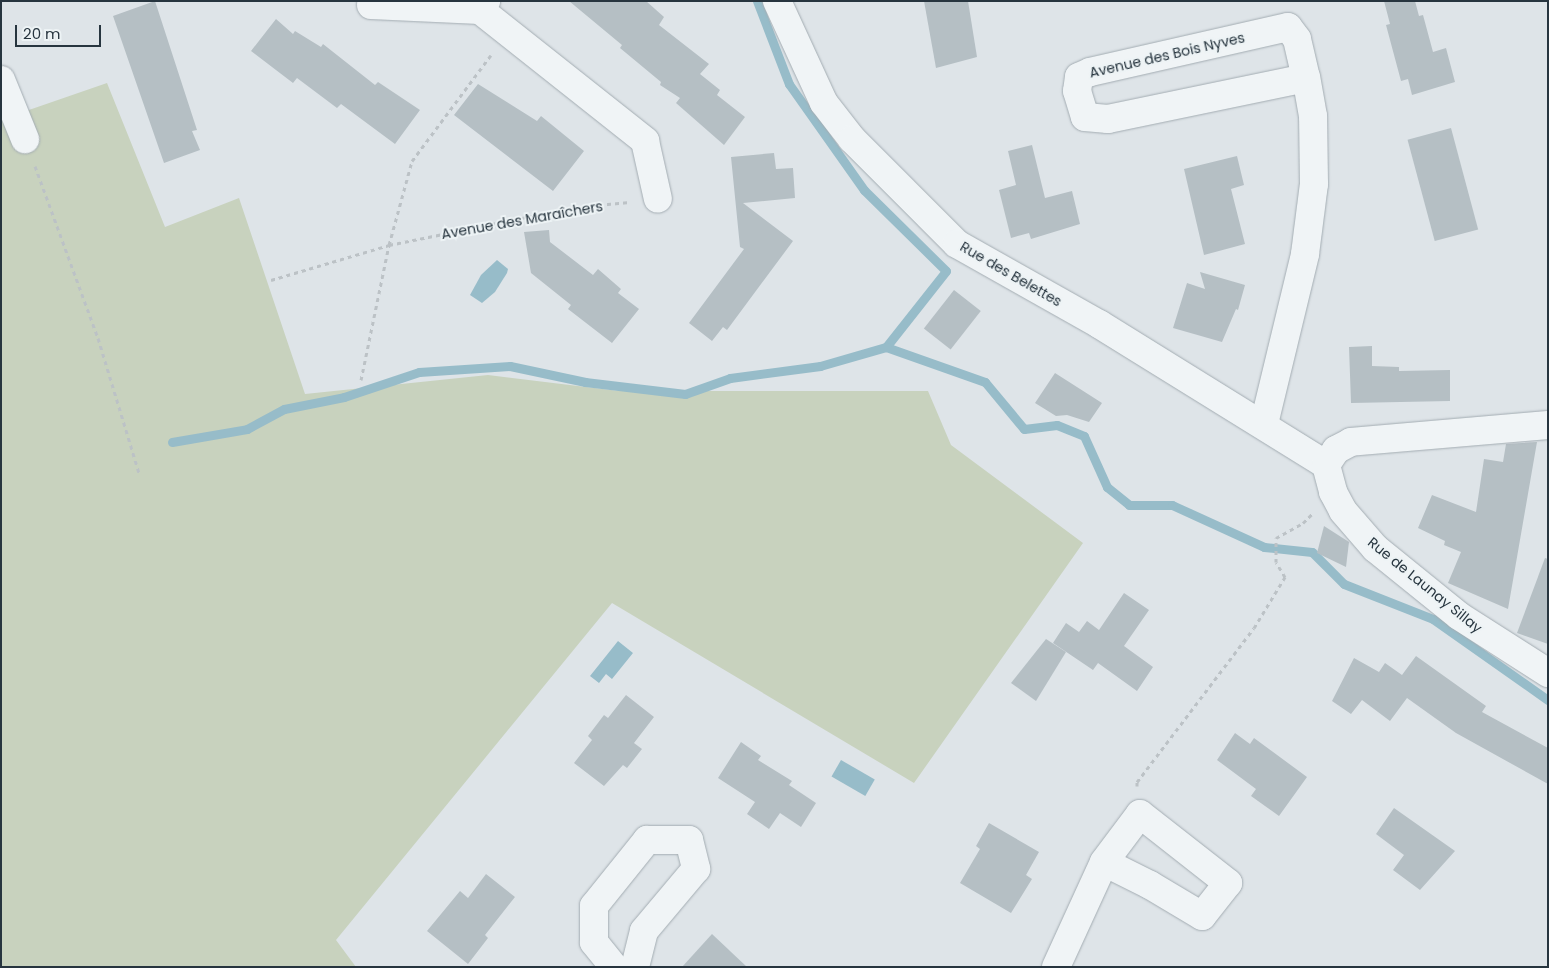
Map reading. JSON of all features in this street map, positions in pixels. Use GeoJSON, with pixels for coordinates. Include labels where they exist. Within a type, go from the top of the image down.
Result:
{"type":"FeatureCollection","features":[{"type":"Feature","properties":{"kind":"street","name":"Rue des Belettes"},"geometry":{"type":"LineString","coordinates":[[777,1],[824,103],[852,139],[957,244],[1264,424],[1326,465]]}},
{"type":"Feature","properties":{"kind":"street"},"geometry":{"type":"LineString","coordinates":[[371,5],[483,6],[508,32],[645,141],[658,199]]}},
{"type":"Feature","properties":{"kind":"street","name":"Avenue des Bois Nyves"},"geometry":{"type":"LineString","coordinates":[[1264,424],[1305,254],[1310,218],[1315,151],[1306,78],[1297,39],[1288,27],[1090,72],[1079,77],[1076,91],[1085,117],[1108,119],[1306,78]]}},
{"type":"Feature","properties":{"kind":"street"},"geometry":{"type":"LineString","coordinates":[[1,80],[25,139]]}},
{"type":"Feature","properties":{"kind":"street"},"geometry":{"type":"LineString","coordinates":[[1326,465],[1336,450],[1351,442],[1548,425]]}},
{"type":"Feature","properties":{"kind":"street","name":"Rue de Launay Sillay"},"geometry":{"type":"LineString","coordinates":[[1326,465],[1333,492],[1343,511],[1374,548],[1459,616],[1548,673]]}},
{"type":"Feature","properties":{"kind":"street"},"geometry":{"type":"LineString","coordinates":[[1056,967],[1104,862],[1140,814],[1228,883],[1202,916],[1150,885],[1104,862]]}},
{"type":"Feature","properties":{"kind":"street"},"geometry":{"type":"LineString","coordinates":[[614,967],[594,942],[594,906],[647,840],[689,840],[696,869],[644,931],[635,967]]}},
{"type":"Feature","properties":{"kind":"path"},"geometry":{"type":"LineString","coordinates":[[360,380],[389,245],[412,161],[508,32]]}},
{"type":"Feature","properties":{"kind":"path"},"geometry":{"type":"LineString","coordinates":[[25,139],[98,338],[139,473]]}},
{"type":"Feature","properties":{"kind":"path","name":"Avenue des Maraîchers"},"geometry":{"type":"LineString","coordinates":[[272,280],[389,245],[575,207],[658,199]]}},
{"type":"Feature","properties":{"kind":"path"},"geometry":{"type":"LineString","coordinates":[[1140,814],[1137,782],[1254,628],[1285,577],[1276,562],[1276,538],[1303,523],[1333,492]]}},
{"type":"Feature","properties":{"kind":"green space"},"geometry":{"type":"Polygon","coordinates":[[[107,83],[165,227],[239,198],[305,394],[488,375],[619,391],[928,391],[951,445],[1083,543],[914,783],[612,603],[336,940],[356,967],[1,967],[1,114],[26,111],[107,83]]]}},
{"type":"Feature","properties":{"kind":"water"},"geometry":{"type":"Polygon","coordinates":[[[497,260],[508,269],[507,273],[495,292],[482,303],[470,295],[481,275],[497,260]]]}},
{"type":"Feature","properties":{"kind":"water"},"geometry":{"type":"Polygon","coordinates":[[[618,641],[633,653],[612,679],[606,674],[599,683],[590,676],[618,641]]]}},
{"type":"Feature","properties":{"kind":"water"},"geometry":{"type":"Polygon","coordinates":[[[841,760],[875,780],[865,796],[832,776],[841,760]]]}},
{"type":"Feature","properties":{"kind":"building"},"geometry":{"type":"Polygon","coordinates":[[[155,1],[197,130],[192,131],[200,150],[164,163],[113,16],[155,1]]]}},
{"type":"Feature","properties":{"kind":"building"},"geometry":{"type":"Polygon","coordinates":[[[569,1],[646,1],[664,17],[659,25],[709,64],[700,74],[720,90],[717,95],[745,117],[724,145],[676,103],[680,98],[660,85],[661,82],[620,48],[622,45],[569,1]]]}},
{"type":"Feature","properties":{"kind":"building"},"geometry":{"type":"Polygon","coordinates":[[[924,1],[968,1],[977,57],[936,68],[924,1]]]}},
{"type":"Feature","properties":{"kind":"building"},"geometry":{"type":"Polygon","coordinates":[[[1384,1],[1415,1],[1419,16],[1423,15],[1433,52],[1446,48],[1455,82],[1412,95],[1408,79],[1401,81],[1386,25],[1390,24],[1384,1]]]}},
{"type":"Feature","properties":{"kind":"building"},"geometry":{"type":"Polygon","coordinates":[[[276,19],[293,34],[295,31],[321,47],[323,44],[375,85],[378,82],[420,110],[395,144],[341,104],[337,108],[297,78],[293,83],[251,51],[276,19]]]}},
{"type":"Feature","properties":{"kind":"building"},"geometry":{"type":"Polygon","coordinates":[[[478,84],[537,121],[541,116],[584,151],[553,191],[454,115],[478,84]]]}},
{"type":"Feature","properties":{"kind":"building"},"geometry":{"type":"Polygon","coordinates":[[[1451,128],[1478,229],[1435,241],[1408,140],[1451,128]]]}},
{"type":"Feature","properties":{"kind":"building"},"geometry":{"type":"Polygon","coordinates":[[[1032,145],[1045,198],[1072,191],[1080,224],[1031,239],[1029,233],[1011,238],[999,190],[1016,185],[1008,151],[1032,145]]]}},
{"type":"Feature","properties":{"kind":"building"},"geometry":{"type":"Polygon","coordinates":[[[774,153],[776,169],[793,168],[795,198],[743,203],[793,241],[727,330],[723,327],[712,341],[689,323],[744,249],[740,247],[731,157],[774,153]]]}},
{"type":"Feature","properties":{"kind":"building"},"geometry":{"type":"Polygon","coordinates":[[[1237,156],[1244,185],[1231,189],[1245,244],[1204,255],[1184,169],[1237,156]]]}},
{"type":"Feature","properties":{"kind":"building"},"geometry":{"type":"Polygon","coordinates":[[[549,230],[550,242],[593,275],[598,269],[621,289],[618,293],[639,309],[612,343],[568,309],[571,305],[531,273],[524,232],[549,230]]]}},
{"type":"Feature","properties":{"kind":"building"},"geometry":{"type":"Polygon","coordinates":[[[1200,272],[1245,285],[1238,310],[1236,309],[1222,342],[1173,328],[1187,283],[1205,289],[1200,272]]]}},
{"type":"Feature","properties":{"kind":"building"},"geometry":{"type":"Polygon","coordinates":[[[954,290],[981,311],[951,350],[924,329],[954,290]]]}},
{"type":"Feature","properties":{"kind":"building"},"geometry":{"type":"Polygon","coordinates":[[[1372,346],[1372,366],[1399,367],[1399,371],[1450,370],[1450,401],[1351,403],[1349,347],[1372,346]]]}},
{"type":"Feature","properties":{"kind":"building"},"geometry":{"type":"Polygon","coordinates":[[[1055,373],[1102,403],[1089,422],[1067,415],[1056,416],[1035,403],[1055,373]]]}},
{"type":"Feature","properties":{"kind":"building"},"geometry":{"type":"Polygon","coordinates":[[[1537,442],[1508,609],[1448,583],[1461,552],[1444,545],[1445,541],[1418,528],[1432,495],[1476,512],[1484,459],[1503,462],[1506,444],[1537,442]]]}},
{"type":"Feature","properties":{"kind":"building"},"geometry":{"type":"Polygon","coordinates":[[[1324,526],[1349,542],[1346,567],[1317,553],[1324,526]]]}},
{"type":"Feature","properties":{"kind":"building"},"geometry":{"type":"Polygon","coordinates":[[[1545,558],[1548,559],[1548,644],[1517,633],[1545,558]]]}},
{"type":"Feature","properties":{"kind":"building"},"geometry":{"type":"Polygon","coordinates":[[[1124,593],[1149,610],[1124,646],[1153,667],[1137,691],[1098,663],[1093,670],[1053,643],[1066,623],[1079,632],[1087,621],[1099,630],[1124,593]]]}},
{"type":"Feature","properties":{"kind":"building"},"geometry":{"type":"Polygon","coordinates":[[[1046,639],[1066,652],[1036,701],[1011,683],[1046,639]]]}},
{"type":"Feature","properties":{"kind":"building"},"geometry":{"type":"Polygon","coordinates":[[[1416,656],[1486,706],[1482,712],[1548,748],[1548,784],[1456,733],[1407,698],[1390,721],[1362,700],[1351,714],[1332,701],[1354,658],[1379,672],[1385,663],[1402,675],[1416,656]]]}},
{"type":"Feature","properties":{"kind":"building"},"geometry":{"type":"Polygon","coordinates":[[[626,695],[654,717],[634,743],[642,749],[627,768],[623,765],[604,786],[574,763],[592,740],[588,736],[604,715],[608,718],[626,695]]]}},
{"type":"Feature","properties":{"kind":"building"},"geometry":{"type":"Polygon","coordinates":[[[1235,733],[1250,744],[1254,738],[1307,777],[1279,816],[1251,796],[1256,789],[1217,760],[1235,733]]]}},
{"type":"Feature","properties":{"kind":"building"},"geometry":{"type":"Polygon","coordinates":[[[741,742],[761,756],[758,760],[792,781],[789,785],[816,803],[801,827],[780,813],[769,829],[747,814],[755,802],[718,778],[741,742]]]}},
{"type":"Feature","properties":{"kind":"building"},"geometry":{"type":"Polygon","coordinates":[[[1394,808],[1455,851],[1420,890],[1393,870],[1404,855],[1376,834],[1394,808]]]}},
{"type":"Feature","properties":{"kind":"building"},"geometry":{"type":"Polygon","coordinates":[[[989,823],[1039,852],[1026,875],[1032,879],[1011,913],[960,883],[980,849],[976,846],[989,823]]]}},
{"type":"Feature","properties":{"kind":"building"},"geometry":{"type":"Polygon","coordinates":[[[486,874],[515,897],[485,935],[488,938],[468,964],[427,931],[460,891],[468,898],[486,874]]]}},
{"type":"Feature","properties":{"kind":"building"},"geometry":{"type":"Polygon","coordinates":[[[712,934],[747,967],[682,967],[712,934]]]}},
{"type":"Feature","properties":{"kind":"waterway"},"geometry":{"type":"LineString","coordinates":[[757,1],[789,84],[864,190],[946,271],[886,347],[985,382],[1024,429],[1057,425],[1084,436],[1107,487],[1129,505],[1172,505],[1264,547],[1312,552],[1344,584],[1433,619],[1548,700]]}},
{"type":"Feature","properties":{"kind":"waterway"},"geometry":{"type":"LineString","coordinates":[[172,442],[247,429],[284,409],[344,397],[419,372],[510,366],[585,382],[685,394],[730,378],[820,366],[886,347]]}}]}
